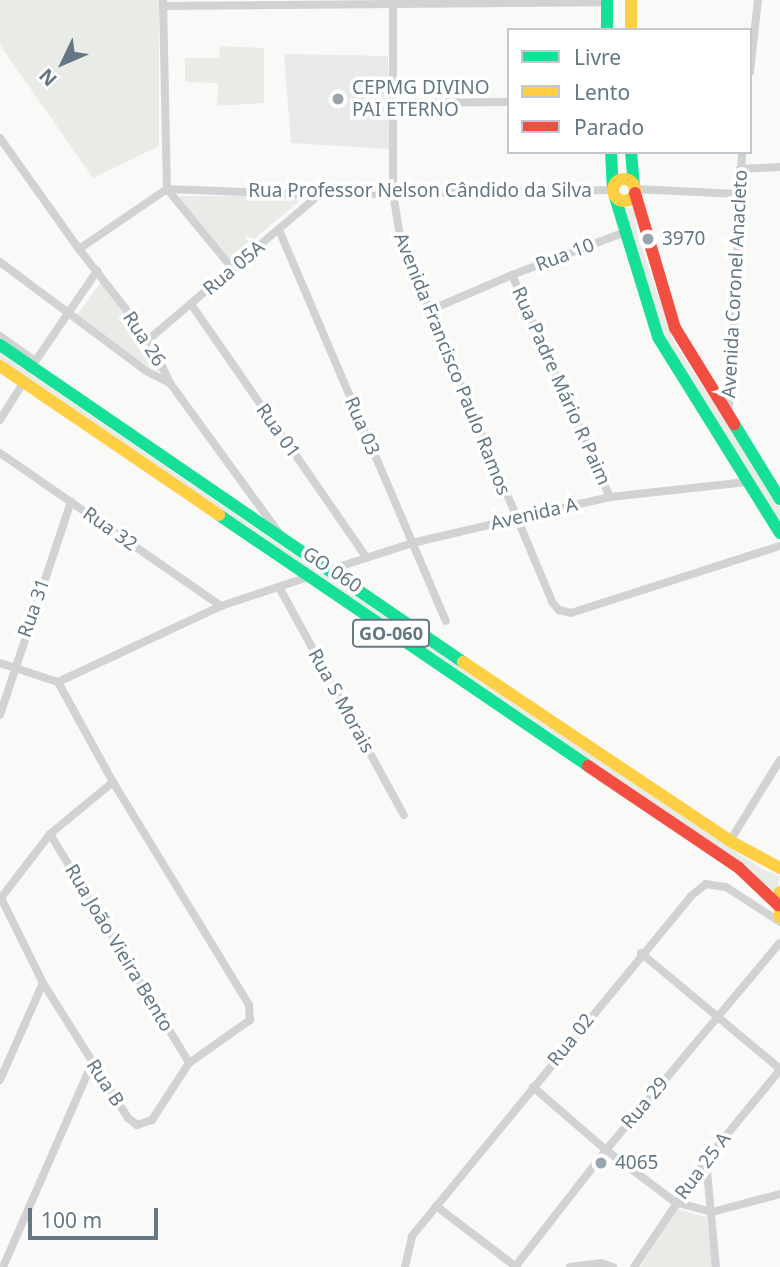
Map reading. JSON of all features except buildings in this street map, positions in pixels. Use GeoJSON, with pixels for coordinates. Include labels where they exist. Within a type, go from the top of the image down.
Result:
{"type":"FeatureCollection","features":[{"type":"Feature","properties":{"kind":"main road"},"geometry":{"type":"LineString","coordinates":[[631,0],[631,28]]}},
{"type":"Feature","properties":{"kind":"main road"},"geometry":{"type":"LineString","coordinates":[[607,1],[607,28]]}},
{"type":"Feature","properties":{"kind":"main road"},"geometry":{"type":"LineString","coordinates":[[611,154],[613,191],[658,337],[780,533]]}},
{"type":"Feature","properties":{"kind":"main road"},"geometry":{"type":"LineString","coordinates":[[631,154],[635,189],[675,328],[780,499]]}},
{"type":"Feature","properties":{"kind":"main road"},"geometry":{"type":"LineString","coordinates":[[613,191],[624,178],[635,189]]}},
{"type":"Feature","properties":{"kind":"main road"},"geometry":{"type":"LineString","coordinates":[[613,191],[626,201],[635,189]]}},
{"type":"Feature","properties":{"kind":"main road","name":"GO 060"},"geometry":{"type":"LineString","coordinates":[[0,345],[33,365],[326,571],[730,841],[780,868]]}},
{"type":"Feature","properties":{"kind":"main road","name":"GO 060"},"geometry":{"type":"LineString","coordinates":[[0,366],[739,868],[778,911]]}},
{"type":"Feature","properties":{"kind":"street"},"geometry":{"type":"LineString","coordinates":[[752,54],[758,0]]}},
{"type":"Feature","properties":{"kind":"street"},"geometry":{"type":"LineString","coordinates":[[233,269],[167,189],[163,3],[607,1]]}},
{"type":"Feature","properties":{"kind":"street","name":"Avenida Francisco Paulo Ramos"},"geometry":{"type":"LineString","coordinates":[[393,2],[393,193],[401,242],[514,518]]}},
{"type":"Feature","properties":{"kind":"street"},"geometry":{"type":"LineString","coordinates":[[393,103],[507,102]]}},
{"type":"Feature","properties":{"kind":"street","name":"Rua 26"},"geometry":{"type":"LineString","coordinates":[[0,138],[79,249],[149,339],[170,383],[285,541]]}},
{"type":"Feature","properties":{"kind":"street","name":"Avenida Coronel Anacleto"},"geometry":{"type":"LineString","coordinates":[[726,415],[730,400],[742,154]]}},
{"type":"Feature","properties":{"kind":"street"},"geometry":{"type":"LineString","coordinates":[[740,169],[780,167]]}},
{"type":"Feature","properties":{"kind":"street"},"geometry":{"type":"LineString","coordinates":[[79,249],[167,189]]}},
{"type":"Feature","properties":{"kind":"street","name":"Rua Professor Nelson Cândido da Silva"},"geometry":{"type":"LineString","coordinates":[[167,189],[319,195],[613,191]]}},
{"type":"Feature","properties":{"kind":"street"},"geometry":{"type":"LineString","coordinates":[[635,189],[739,194]]}},
{"type":"Feature","properties":{"kind":"street","name":"Rua 05A"},"geometry":{"type":"LineString","coordinates":[[149,339],[319,195]]}},
{"type":"Feature","properties":{"kind":"street","name":"Rua 03"},"geometry":{"type":"LineString","coordinates":[[279,230],[446,621]]}},
{"type":"Feature","properties":{"kind":"street","name":"Rua 10"},"geometry":{"type":"LineString","coordinates":[[428,312],[512,275],[625,232]]}},
{"type":"Feature","properties":{"kind":"street"},"geometry":{"type":"LineString","coordinates":[[0,262],[66,314],[146,371],[170,383]]}},
{"type":"Feature","properties":{"kind":"street"},"geometry":{"type":"LineString","coordinates":[[0,336],[33,365],[97,271]]}},
{"type":"Feature","properties":{"kind":"street","name":"Rua Padre Mário R Paim"},"geometry":{"type":"LineString","coordinates":[[512,275],[610,497]]}},
{"type":"Feature","properties":{"kind":"street","name":"Rua 01"},"geometry":{"type":"LineString","coordinates":[[191,304],[366,557]]}},
{"type":"Feature","properties":{"kind":"street"},"geometry":{"type":"LineString","coordinates":[[0,420],[23,383]]}},
{"type":"Feature","properties":{"kind":"street","name":"Rua 32"},"geometry":{"type":"LineString","coordinates":[[0,453],[221,606]]}},
{"type":"Feature","properties":{"kind":"street","name":"Avenida A"},"geometry":{"type":"LineString","coordinates":[[326,571],[412,543],[610,497],[747,482]]}},
{"type":"Feature","properties":{"kind":"street","name":"Rua 31"},"geometry":{"type":"LineString","coordinates":[[0,715],[71,502]]}},
{"type":"Feature","properties":{"kind":"street"},"geometry":{"type":"LineString","coordinates":[[514,518],[552,602],[559,610],[571,613],[780,546]]}},
{"type":"Feature","properties":{"kind":"street"},"geometry":{"type":"LineString","coordinates":[[58,682],[221,606],[308,577]]}},
{"type":"Feature","properties":{"kind":"street","name":"Rua S Morais"},"geometry":{"type":"LineString","coordinates":[[279,587],[404,815]]}},
{"type":"Feature","properties":{"kind":"street"},"geometry":{"type":"LineString","coordinates":[[0,663],[58,682],[113,782],[50,834],[0,898]]}},
{"type":"Feature","properties":{"kind":"street"},"geometry":{"type":"LineString","coordinates":[[730,841],[780,760]]}},
{"type":"Feature","properties":{"kind":"street","name":"Rua B"},"geometry":{"type":"LineString","coordinates":[[0,898],[43,983],[128,1118],[136,1125],[152,1120],[189,1063],[250,1020],[249,1005],[113,782]]}},
{"type":"Feature","properties":{"kind":"street","name":"Rua João Vieira Bento"},"geometry":{"type":"LineString","coordinates":[[50,834],[189,1063]]}},
{"type":"Feature","properties":{"kind":"street","name":"Rua 02"},"geometry":{"type":"LineString","coordinates":[[405,1267],[412,1236],[641,953],[691,896],[706,884],[726,887],[778,911]]}},
{"type":"Feature","properties":{"kind":"street","name":"Rua 29"},"geometry":{"type":"LineString","coordinates":[[515,1267],[606,1150],[780,943]]}},
{"type":"Feature","properties":{"kind":"street"},"geometry":{"type":"LineString","coordinates":[[641,953],[780,1069]]}},
{"type":"Feature","properties":{"kind":"street"},"geometry":{"type":"LineString","coordinates":[[0,1080],[43,983]]}},
{"type":"Feature","properties":{"kind":"street"},"geometry":{"type":"LineString","coordinates":[[3,1267],[92,1063]]}},
{"type":"Feature","properties":{"kind":"street","name":"Rua 25 A"},"geometry":{"type":"LineString","coordinates":[[634,1267],[675,1202],[780,1069]]}},
{"type":"Feature","properties":{"kind":"street"},"geometry":{"type":"LineString","coordinates":[[533,1087],[606,1150],[675,1202],[712,1213],[780,1194]]}},
{"type":"Feature","properties":{"kind":"street"},"geometry":{"type":"LineString","coordinates":[[706,1160],[716,1267]]}},
{"type":"Feature","properties":{"kind":"street"},"geometry":{"type":"LineString","coordinates":[[436,1206],[515,1267]]}},
{"type":"Feature","properties":{"kind":"street"},"geometry":{"type":"LineString","coordinates":[[570,1267],[601,1263],[613,1267]]}},
{"type":"Feature","properties":{"kind":"shaded area"},"geometry":{"type":"Polygon","coordinates":[[[0,0],[159,0],[159,146],[93,178],[0,45],[0,0]]]}},
{"type":"Feature","properties":{"kind":"shaded area"},"geometry":{"type":"Polygon","coordinates":[[[220,46],[264,48],[264,103],[217,106],[218,83],[185,82],[185,58],[219,58],[220,46]]]}},
{"type":"Feature","properties":{"kind":"shaded area","name":"CEPMG DIVINO PAI ETERNO"},"geometry":{"type":"Polygon","coordinates":[[[284,54],[388,56],[389,149],[291,143],[284,54]]]}},
{"type":"Feature","properties":{"kind":"shaded area"},"geometry":{"type":"Polygon","coordinates":[[[180,196],[305,196],[231,259],[180,201],[180,196]]]}},
{"type":"Feature","properties":{"kind":"shaded area"},"geometry":{"type":"Polygon","coordinates":[[[619,208],[635,208],[636,230],[674,342],[780,505],[780,524],[662,337],[619,208]]]}},
{"type":"Feature","properties":{"kind":"shaded area"},"geometry":{"type":"Polygon","coordinates":[[[101,282],[148,345],[163,375],[130,355],[77,315],[101,282]]]}},
{"type":"Feature","properties":{"kind":"shaded area"},"geometry":{"type":"Polygon","coordinates":[[[0,353],[350,593],[762,869],[780,876],[776,894],[751,870],[0,362],[0,353]]]}},
{"type":"Feature","properties":{"kind":"shaded area"},"geometry":{"type":"Polygon","coordinates":[[[677,1209],[706,1217],[714,1267],[640,1267],[677,1209]]]}},
{"type":"Feature","properties":{"kind":"traffic: fast"},"geometry":{"type":"LineString","coordinates":[[607,0],[607,28]]}},
{"type":"Feature","properties":{"kind":"traffic: fast"},"geometry":{"type":"LineString","coordinates":[[611,154],[613,185]]}},
{"type":"Feature","properties":{"kind":"traffic: fast"},"geometry":{"type":"LineString","coordinates":[[631,154],[634,185]]}},
{"type":"Feature","properties":{"kind":"traffic: fast"},"geometry":{"type":"LineString","coordinates":[[615,197],[658,337],[780,533]]}},
{"type":"Feature","properties":{"kind":"traffic: fast"},"geometry":{"type":"LineString","coordinates":[[0,345],[463,662]]}},
{"type":"Feature","properties":{"kind":"traffic: fast"},"geometry":{"type":"LineString","coordinates":[[734,424],[780,499]]}},
{"type":"Feature","properties":{"kind":"traffic: fast"},"geometry":{"type":"LineString","coordinates":[[219,515],[588,766]]}},
{"type":"Feature","properties":{"kind":"traffic: slow"},"geometry":{"type":"LineString","coordinates":[[631,0],[631,28]]}},
{"type":"Feature","properties":{"kind":"traffic: slow"},"geometry":{"type":"LineString","coordinates":[[620,179],[628,179],[635,186],[635,190],[635,194],[628,201],[620,201],[613,194],[613,186],[620,179]]}},
{"type":"Feature","properties":{"kind":"traffic: slow"},"geometry":{"type":"LineString","coordinates":[[0,366],[219,515]]}},
{"type":"Feature","properties":{"kind":"traffic: slow"},"geometry":{"type":"LineString","coordinates":[[463,662],[730,841],[780,868]]}},
{"type":"Feature","properties":{"kind":"traffic: slow"},"geometry":{"type":"LineString","coordinates":[[780,892],[780,917]]}},
{"type":"Feature","properties":{"kind":"traffic: jam"},"geometry":{"type":"LineString","coordinates":[[635,193],[675,328],[734,424]]}},
{"type":"Feature","properties":{"kind":"traffic: jam"},"geometry":{"type":"LineString","coordinates":[[588,766],[739,868],[778,905]]}},
{"type":"Feature","properties":{"kind":"place","name":"CEPMG DIVINO PAI ETERNO"},"geometry":{"type":"Point","coordinates":[338,99]}},
{"type":"Feature","properties":{"kind":"place","name":"3970"},"geometry":{"type":"Point","coordinates":[648,239]}},
{"type":"Feature","properties":{"kind":"place","name":"4065"},"geometry":{"type":"Point","coordinates":[601,1163]}}]}
